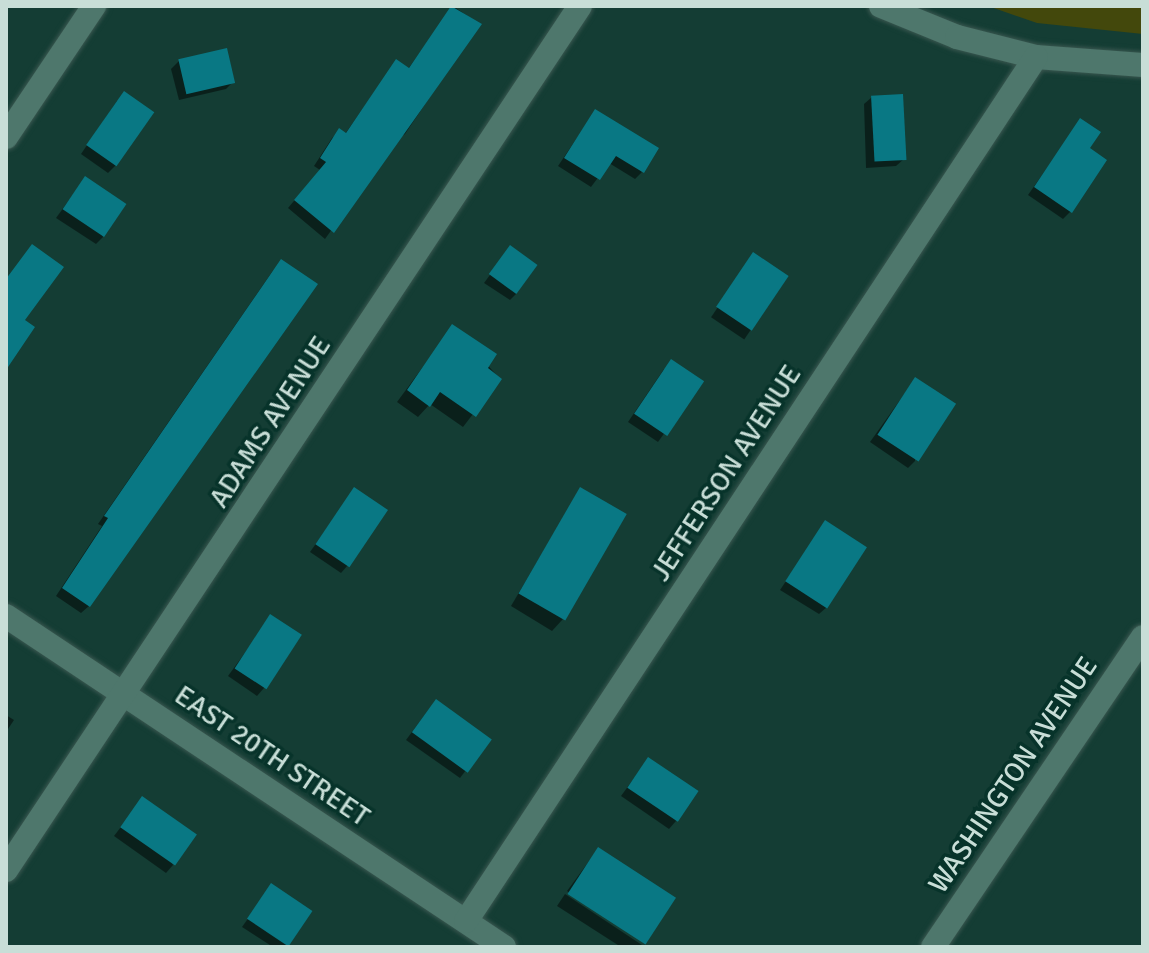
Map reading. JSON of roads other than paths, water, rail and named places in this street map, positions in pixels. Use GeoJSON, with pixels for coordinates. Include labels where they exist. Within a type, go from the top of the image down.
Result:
{"type":"FeatureCollection","features":[{"type":"Feature","properties":{"kind":"street"},"geometry":{"type":"LineString","coordinates":[[6,137],[94,6]]}},
{"type":"Feature","properties":{"kind":"street","name":"ADAMS AVENUE"},"geometry":{"type":"LineString","coordinates":[[6,870],[126,695],[580,6]]}},
{"type":"Feature","properties":{"kind":"street"},"geometry":{"type":"LineString","coordinates":[[881,6],[957,37],[1036,57],[1143,65]]}},
{"type":"Feature","properties":{"kind":"street","name":"JEFFERSON AVENUE"},"geometry":{"type":"LineString","coordinates":[[466,921],[1036,57]]}},
{"type":"Feature","properties":{"kind":"street","name":"EAST 20TH STREET"},"geometry":{"type":"LineString","coordinates":[[6,616],[504,947]]}},
{"type":"Feature","properties":{"kind":"street","name":"WASHINGTON AVENUE"},"geometry":{"type":"LineString","coordinates":[[933,947],[1143,637]]}}]}
